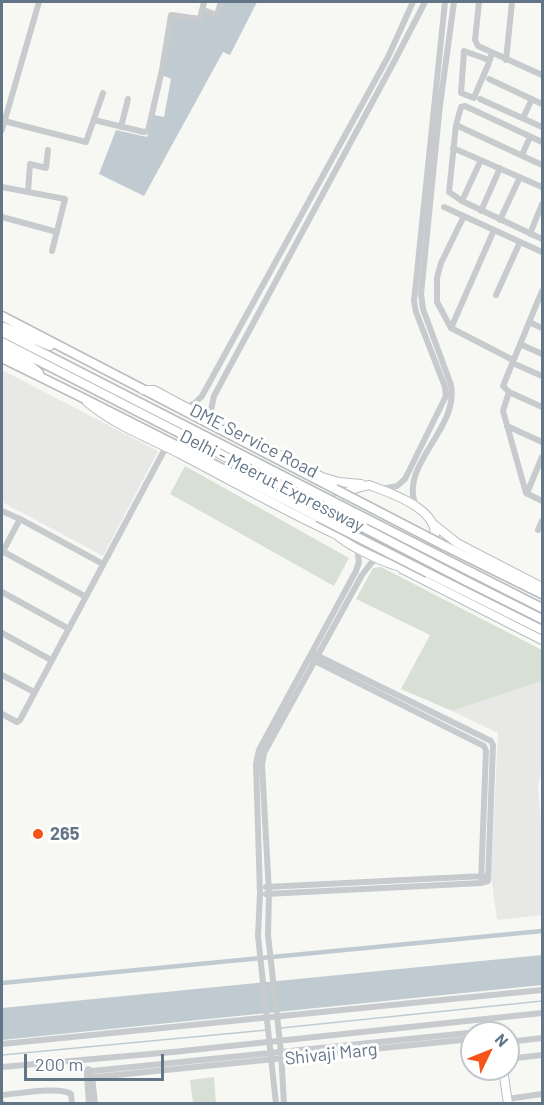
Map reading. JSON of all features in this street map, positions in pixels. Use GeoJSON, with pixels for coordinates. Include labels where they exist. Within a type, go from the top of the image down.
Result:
{"type":"FeatureCollection","features":[{"type":"Feature","properties":{"kind":"highway"},"geometry":{"type":"LineString","coordinates":[[2,316],[142,390],[184,409],[543,594]]}},
{"type":"Feature","properties":{"kind":"highway"},"geometry":{"type":"LineString","coordinates":[[2,326],[84,359]]}},
{"type":"Feature","properties":{"kind":"highway","name":"Delhi - Meerut Expressway"},"geometry":{"type":"LineString","coordinates":[[2,332],[466,581],[543,619]]}},
{"type":"Feature","properties":{"kind":"highway","name":"Delhi - Meerut Expressway"},"geometry":{"type":"LineString","coordinates":[[2,342],[543,608]]}},
{"type":"Feature","properties":{"kind":"highway"},"geometry":{"type":"LineString","coordinates":[[2,349],[31,366],[51,383]]}},
{"type":"Feature","properties":{"kind":"highway"},"geometry":{"type":"LineString","coordinates":[[2,358],[543,630]]}},
{"type":"Feature","properties":{"kind":"main road"},"geometry":{"type":"LineString","coordinates":[[79,396],[104,417],[166,447],[295,516],[337,535],[357,548],[543,640]]}},
{"type":"Feature","properties":{"kind":"main road","name":"DME Service Road"},"geometry":{"type":"LineString","coordinates":[[184,409],[209,419],[322,477],[339,482],[369,485]]}},
{"type":"Feature","properties":{"kind":"main road"},"geometry":{"type":"LineString","coordinates":[[337,535],[332,529],[330,519],[340,496],[353,488],[369,485],[416,506],[457,543],[543,587]]}},
{"type":"Feature","properties":{"kind":"main road"},"geometry":{"type":"LineString","coordinates":[[397,566],[405,568],[416,566],[429,554],[435,539],[434,524]]}},
{"type":"Feature","properties":{"kind":"main road"},"geometry":{"type":"LineString","coordinates":[[504,1081],[507,1101]]}},
{"type":"Feature","properties":{"kind":"street"},"geometry":{"type":"LineString","coordinates":[[2,130],[39,2]]}},
{"type":"Feature","properties":{"kind":"street"},"geometry":{"type":"LineString","coordinates":[[94,120],[148,131],[160,80],[171,15],[200,19],[204,2]]}},
{"type":"Feature","properties":{"kind":"street"},"geometry":{"type":"LineString","coordinates":[[203,10],[217,15],[221,2]]}},
{"type":"Feature","properties":{"kind":"street"},"geometry":{"type":"LineString","coordinates":[[184,409],[202,396],[388,57],[413,2]]}},
{"type":"Feature","properties":{"kind":"street"},"geometry":{"type":"LineString","coordinates":[[209,419],[214,396],[425,2]]}},
{"type":"Feature","properties":{"kind":"street"},"geometry":{"type":"LineString","coordinates":[[381,490],[397,486],[405,479],[446,396],[445,387],[416,312],[414,291],[445,2]]}},
{"type":"Feature","properties":{"kind":"street"},"geometry":{"type":"LineString","coordinates":[[416,506],[412,490],[414,478],[449,413],[453,397],[451,385],[423,309],[421,294],[440,105],[454,2]]}},
{"type":"Feature","properties":{"kind":"street"},"geometry":{"type":"LineString","coordinates":[[478,2],[475,40],[480,48],[491,57]]}},
{"type":"Feature","properties":{"kind":"street"},"geometry":{"type":"LineString","coordinates":[[506,60],[512,2]]}},
{"type":"Feature","properties":{"kind":"street"},"geometry":{"type":"LineString","coordinates":[[491,57],[474,98],[461,93],[464,51],[506,60],[543,75]]}},
{"type":"Feature","properties":{"kind":"street"},"geometry":{"type":"LineString","coordinates":[[489,79],[543,104]]}},
{"type":"Feature","properties":{"kind":"street"},"geometry":{"type":"LineString","coordinates":[[4,121],[86,142],[103,93]]}},
{"type":"Feature","properties":{"kind":"street"},"geometry":{"type":"LineString","coordinates":[[121,127],[128,99]]}},
{"type":"Feature","properties":{"kind":"street"},"geometry":{"type":"LineString","coordinates":[[480,99],[543,127]]}},
{"type":"Feature","properties":{"kind":"street"},"geometry":{"type":"LineString","coordinates":[[523,118],[532,99]]}},
{"type":"Feature","properties":{"kind":"street"},"geometry":{"type":"LineString","coordinates":[[543,142],[465,106],[460,108],[449,192],[500,220],[543,238]]}},
{"type":"Feature","properties":{"kind":"street"},"geometry":{"type":"LineString","coordinates":[[456,125],[543,165]]}},
{"type":"Feature","properties":{"kind":"street"},"geometry":{"type":"LineString","coordinates":[[522,155],[530,137]]}},
{"type":"Feature","properties":{"kind":"street"},"geometry":{"type":"LineString","coordinates":[[453,148],[543,187]]}},
{"type":"Feature","properties":{"kind":"street"},"geometry":{"type":"LineString","coordinates":[[28,192],[30,164],[46,168],[48,150]]}},
{"type":"Feature","properties":{"kind":"street"},"geometry":{"type":"LineString","coordinates":[[462,201],[481,160]]}},
{"type":"Feature","properties":{"kind":"street"},"geometry":{"type":"LineString","coordinates":[[481,210],[500,168]]}},
{"type":"Feature","properties":{"kind":"street"},"geometry":{"type":"LineString","coordinates":[[500,220],[520,177]]}},
{"type":"Feature","properties":{"kind":"street"},"geometry":{"type":"LineString","coordinates":[[2,187],[65,199],[52,251]]}},
{"type":"Feature","properties":{"kind":"street"},"geometry":{"type":"LineString","coordinates":[[530,234],[543,204]]}},
{"type":"Feature","properties":{"kind":"street"},"geometry":{"type":"LineString","coordinates":[[444,207],[543,252]]}},
{"type":"Feature","properties":{"kind":"street"},"geometry":{"type":"LineString","coordinates":[[464,216],[441,262],[437,302],[451,327],[543,376]]}},
{"type":"Feature","properties":{"kind":"street"},"geometry":{"type":"LineString","coordinates":[[2,217],[57,232]]}},
{"type":"Feature","properties":{"kind":"street"},"geometry":{"type":"LineString","coordinates":[[451,327],[494,230]]}},
{"type":"Feature","properties":{"kind":"street"},"geometry":{"type":"LineString","coordinates":[[496,295],[520,242]]}},
{"type":"Feature","properties":{"kind":"street"},"geometry":{"type":"LineString","coordinates":[[543,291],[520,344],[515,363],[503,384],[503,388],[509,392],[543,407]]}},
{"type":"Feature","properties":{"kind":"street"},"geometry":{"type":"LineString","coordinates":[[535,309],[543,312]]}},
{"type":"Feature","properties":{"kind":"street"},"geometry":{"type":"LineString","coordinates":[[529,322],[543,328]]}},
{"type":"Feature","properties":{"kind":"street"},"geometry":{"type":"LineString","coordinates":[[520,344],[543,354]]}},
{"type":"Feature","properties":{"kind":"street"},"geometry":{"type":"LineString","coordinates":[[509,392],[503,409],[526,494]]}},
{"type":"Feature","properties":{"kind":"street"},"geometry":{"type":"LineString","coordinates":[[440,411],[449,413]]}},
{"type":"Feature","properties":{"kind":"street"},"geometry":{"type":"LineString","coordinates":[[507,426],[543,442]]}},
{"type":"Feature","properties":{"kind":"street"},"geometry":{"type":"LineString","coordinates":[[2,714],[18,722],[166,447]]}},
{"type":"Feature","properties":{"kind":"street"},"geometry":{"type":"LineString","coordinates":[[526,494],[543,457]]}},
{"type":"Feature","properties":{"kind":"street"},"geometry":{"type":"LineString","coordinates":[[526,494],[543,501]]}},
{"type":"Feature","properties":{"kind":"street"},"geometry":{"type":"LineString","coordinates":[[2,511],[103,564]]}},
{"type":"Feature","properties":{"kind":"street"},"geometry":{"type":"LineString","coordinates":[[20,519],[2,552],[86,597]]}},
{"type":"Feature","properties":{"kind":"street"},"geometry":{"type":"LineString","coordinates":[[538,530],[543,521]]}},
{"type":"Feature","properties":{"kind":"street"},"geometry":{"type":"LineString","coordinates":[[284,1104],[280,1041],[268,934],[262,765],[264,753],[356,572],[359,562],[357,548]]}},
{"type":"Feature","properties":{"kind":"street"},"geometry":{"type":"LineString","coordinates":[[276,1104],[258,936],[259,750],[368,566],[379,559]]}},
{"type":"Feature","properties":{"kind":"street"},"geometry":{"type":"LineString","coordinates":[[2,592],[69,629]]}},
{"type":"Feature","properties":{"kind":"street"},"geometry":{"type":"LineString","coordinates":[[2,633],[51,660]]}},
{"type":"Feature","properties":{"kind":"street"},"geometry":{"type":"LineString","coordinates":[[260,891],[483,878],[493,745],[491,741],[313,657]]}},
{"type":"Feature","properties":{"kind":"street"},"geometry":{"type":"LineString","coordinates":[[2,675],[34,692]]}},
{"type":"Feature","properties":{"kind":"street"},"geometry":{"type":"LineString","coordinates":[[2,1044],[543,990]]}},
{"type":"Feature","properties":{"kind":"street"},"geometry":{"type":"LineString","coordinates":[[2,1067],[269,1038],[280,1041],[543,1013]]}},
{"type":"Feature","properties":{"kind":"street","name":"Shivaji Marg"},"geometry":{"type":"LineString","coordinates":[[389,1045],[460,1035]]}},
{"type":"Feature","properties":{"kind":"street"},"geometry":{"type":"LineString","coordinates":[[520,1041],[543,1038]]}},
{"type":"Feature","properties":{"kind":"street","name":"Shivaji Marg"},"geometry":{"type":"LineString","coordinates":[[89,1074],[460,1040]]}},
{"type":"Feature","properties":{"kind":"street"},"geometry":{"type":"LineString","coordinates":[[520,1058],[543,1055]]}},
{"type":"Feature","properties":{"kind":"street"},"geometry":{"type":"LineString","coordinates":[[88,1059],[89,1103]]}},
{"type":"Feature","properties":{"kind":"street"},"geometry":{"type":"LineString","coordinates":[[2,1095],[67,1091],[71,1094],[72,1104]]}},
{"type":"Feature","properties":{"kind":"street"},"geometry":{"type":"LineString","coordinates":[[507,1101],[543,1094]]}},
{"type":"Feature","properties":{"kind":"shaded area"},"geometry":{"type":"Polygon","coordinates":[[[219,2],[257,2],[230,55],[223,52],[144,196],[99,174],[116,130],[147,137],[154,115],[164,117],[171,79],[162,75],[171,12],[203,18],[204,9],[215,13],[219,2]]]}},
{"type":"Feature","properties":{"kind":"shaded area"},"geometry":{"type":"Polygon","coordinates":[[[2,370],[158,451],[103,556],[2,502],[2,370]]]}},
{"type":"Feature","properties":{"kind":"shaded area"},"geometry":{"type":"Polygon","coordinates":[[[185,466],[349,558],[334,586],[170,494],[185,466]]]}},
{"type":"Feature","properties":{"kind":"shaded area"},"geometry":{"type":"Polygon","coordinates":[[[381,567],[542,650],[542,681],[452,711],[401,689],[430,635],[356,599],[373,568],[381,567]]]}},
{"type":"Feature","properties":{"kind":"shaded area"},"geometry":{"type":"Polygon","coordinates":[[[542,681],[542,765],[538,789],[542,832],[542,915],[497,920],[491,876],[498,733],[452,711],[542,681]]]}},
{"type":"Feature","properties":{"kind":"shaded area"},"geometry":{"type":"Polygon","coordinates":[[[542,955],[542,985],[2,1040],[2,1008],[542,955]]]}},
{"type":"Feature","properties":{"kind":"shaded area"},"geometry":{"type":"Polygon","coordinates":[[[214,1077],[216,1103],[193,1103],[190,1080],[214,1077]]]}},
{"type":"Feature","properties":{"kind":"waterway"},"geometry":{"type":"LineString","coordinates":[[2,983],[542,931]]}},
{"type":"Feature","properties":{"kind":"waterway"},"geometry":{"type":"LineString","coordinates":[[281,1028],[542,1001]]}},
{"type":"Feature","properties":{"kind":"waterway"},"geometry":{"type":"LineString","coordinates":[[2,1055],[267,1030]]}},
{"type":"Feature","properties":{"kind":"place","name":"265"},"geometry":{"type":"Point","coordinates":[38,834]}}]}
